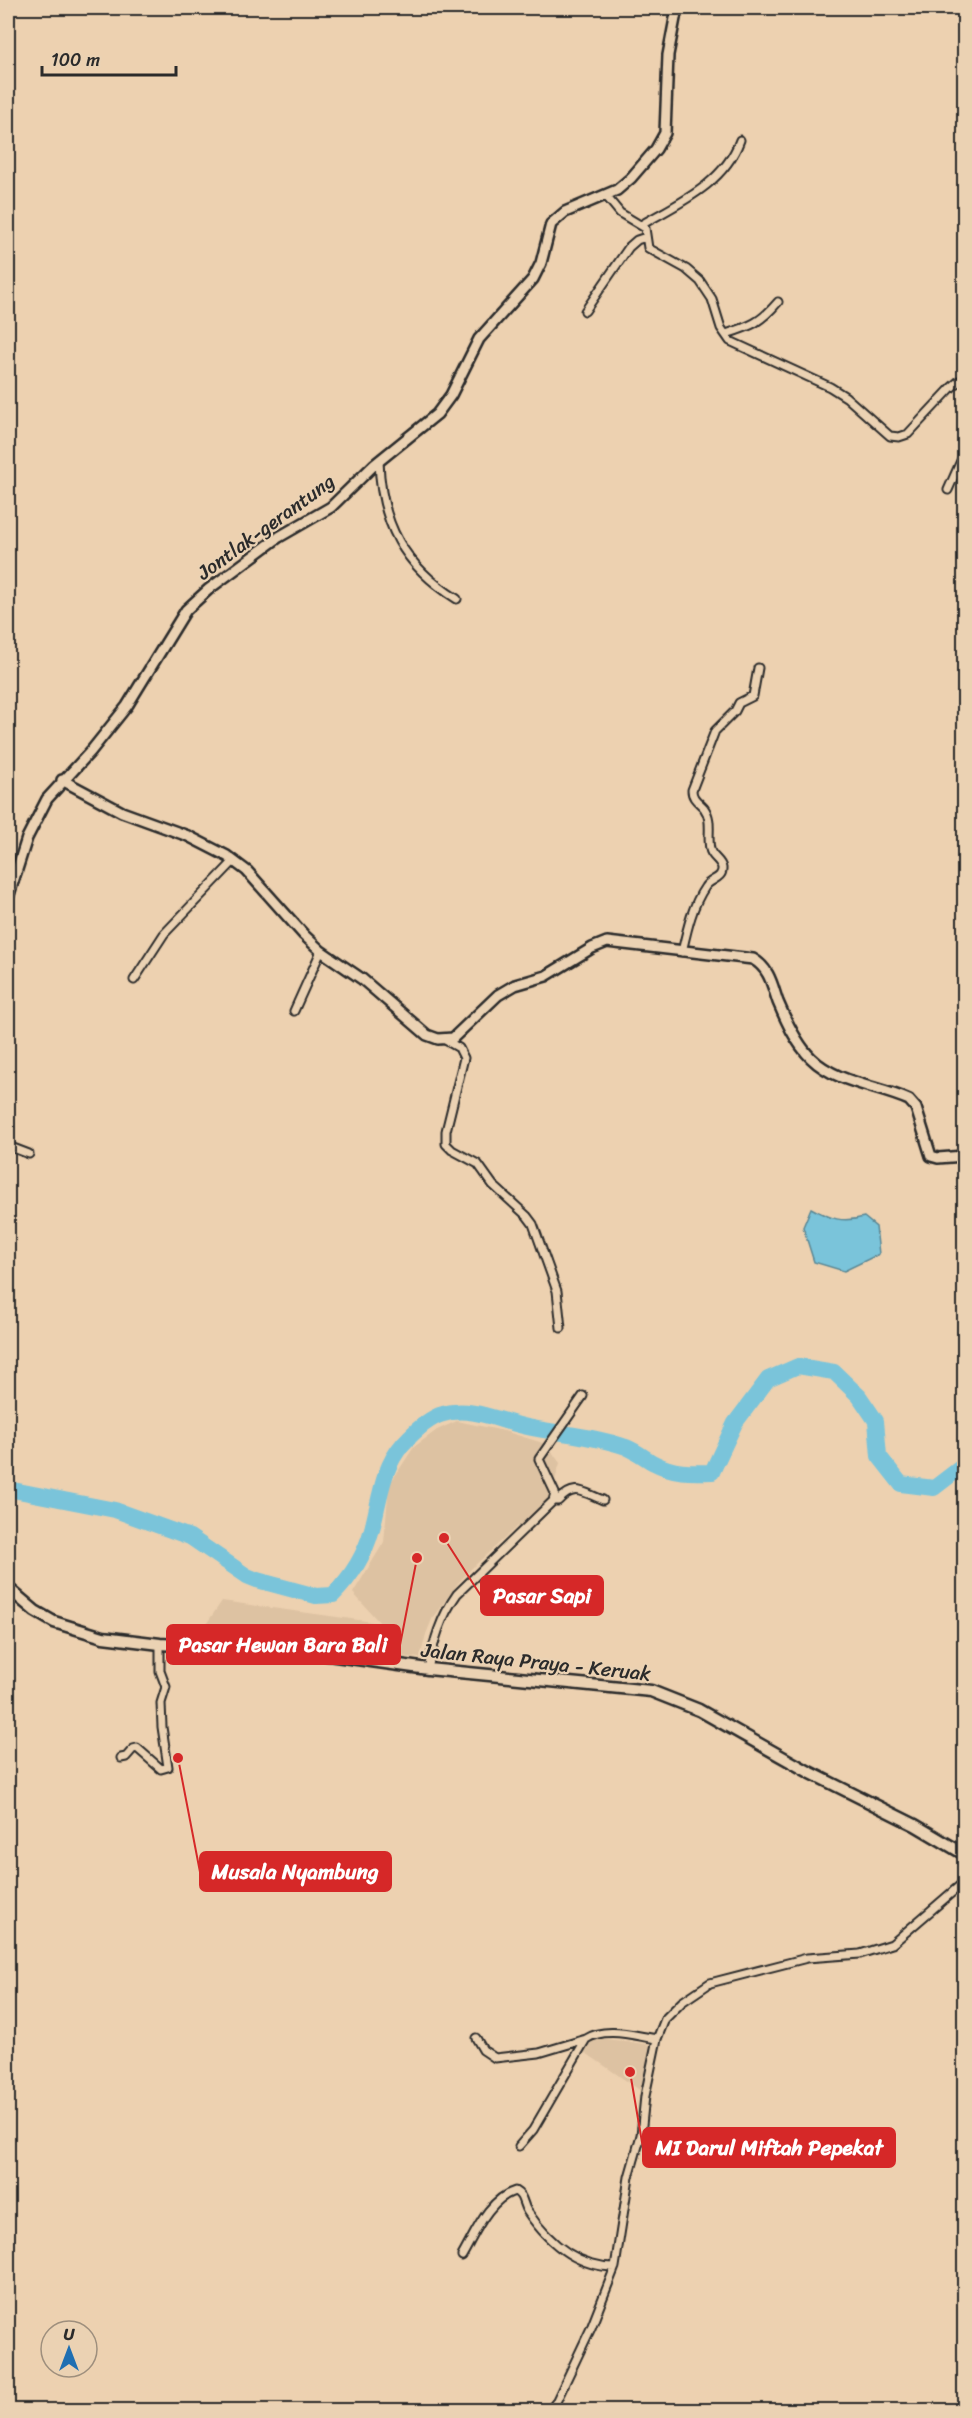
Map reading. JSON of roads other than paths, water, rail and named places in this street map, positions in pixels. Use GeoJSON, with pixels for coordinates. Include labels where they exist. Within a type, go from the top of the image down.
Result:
{"type":"FeatureCollection","features":[{"type":"Feature","properties":{"kind":"main road","name":"Jalan Raya Praya - Keruak"},"geometry":{"type":"LineString","coordinates":[[8,1588],[35,1611],[54,1622],[103,1637],[160,1644],[294,1651],[428,1669],[635,1688],[668,1696],[915,1825],[964,1854]]}},
{"type":"Feature","properties":{"kind":"street","name":"Jontlak-gerantung"},"geometry":{"type":"LineString","coordinates":[[8,898],[27,838],[47,799],[91,751],[127,706],[186,610],[209,589],[279,537],[331,507],[379,461],[445,405],[479,339],[532,279],[541,263],[551,224],[565,212],[606,196],[624,185],[645,164],[664,133],[667,62],[677,8]]}},
{"type":"Feature","properties":{"kind":"street"},"geometry":{"type":"LineString","coordinates":[[641,225],[713,180],[730,161],[740,140]]}},
{"type":"Feature","properties":{"kind":"street"},"geometry":{"type":"LineString","coordinates":[[606,196],[620,213],[645,228],[648,248],[687,269],[700,281],[712,299],[715,311],[730,340],[830,387],[875,424],[895,437],[908,434],[951,388],[964,380]]}},
{"type":"Feature","properties":{"kind":"street"},"geometry":{"type":"LineString","coordinates":[[585,310],[629,247],[637,240],[646,237]]}},
{"type":"Feature","properties":{"kind":"street"},"geometry":{"type":"LineString","coordinates":[[726,334],[753,325],[763,319],[778,302]]}},
{"type":"Feature","properties":{"kind":"street"},"geometry":{"type":"LineString","coordinates":[[948,490],[964,454]]}},
{"type":"Feature","properties":{"kind":"street"},"geometry":{"type":"LineString","coordinates":[[379,461],[382,504],[403,546],[421,573],[457,599]]}},
{"type":"Feature","properties":{"kind":"street"},"geometry":{"type":"LineString","coordinates":[[682,952],[694,909],[703,890],[708,883],[719,877],[722,871],[721,865],[709,848],[707,813],[693,796],[692,790],[715,731],[735,711],[739,703],[753,696],[758,668]]}},
{"type":"Feature","properties":{"kind":"street"},"geometry":{"type":"LineString","coordinates":[[62,780],[122,812],[188,836],[234,861],[247,871],[321,951],[362,979],[427,1035],[445,1040],[459,1048],[464,1058],[446,1131],[446,1144],[452,1150],[478,1164],[493,1185],[533,1224],[557,1291],[561,1328]]}},
{"type":"Feature","properties":{"kind":"street"},"geometry":{"type":"LineString","coordinates":[[134,980],[164,934],[234,861]]}},
{"type":"Feature","properties":{"kind":"street"},"geometry":{"type":"LineString","coordinates":[[445,1040],[455,1036],[498,994],[515,985],[546,976],[601,944],[613,941],[682,952],[745,957],[761,963],[794,1034],[813,1060],[842,1077],[909,1100],[916,1108],[931,1156],[938,1158],[964,1156]]}},
{"type":"Feature","properties":{"kind":"street"},"geometry":{"type":"LineString","coordinates":[[294,1011],[321,951]]}},
{"type":"Feature","properties":{"kind":"street"},"geometry":{"type":"LineString","coordinates":[[8,1146],[28,1154]]}},
{"type":"Feature","properties":{"kind":"street"},"geometry":{"type":"LineString","coordinates":[[554,1501],[555,1493],[539,1459],[584,1396]]}},
{"type":"Feature","properties":{"kind":"street"},"geometry":{"type":"LineString","coordinates":[[428,1669],[440,1622],[457,1594],[554,1501],[558,1501],[568,1491],[576,1489],[603,1500]]}},
{"type":"Feature","properties":{"kind":"street"},"geometry":{"type":"LineString","coordinates":[[121,1758],[126,1757],[137,1748],[161,1769],[168,1767],[161,1703],[166,1687],[160,1671],[160,1644]]}},
{"type":"Feature","properties":{"kind":"street"},"geometry":{"type":"LineString","coordinates":[[550,2410],[591,2328],[615,2267],[629,2177],[641,2135],[645,2096],[657,2040],[661,2026],[672,2010],[710,1983],[807,1958],[860,1954],[878,1950],[903,1937],[964,1882]]}},
{"type":"Feature","properties":{"kind":"street"},"geometry":{"type":"LineString","coordinates":[[476,2038],[483,2050],[495,2058],[538,2053],[586,2040],[601,2033],[627,2034],[657,2040]]}},
{"type":"Feature","properties":{"kind":"street"},"geometry":{"type":"LineString","coordinates":[[519,2146],[533,2130],[586,2040]]}},
{"type":"Feature","properties":{"kind":"street"},"geometry":{"type":"LineString","coordinates":[[462,2256],[489,2211],[497,2202],[515,2191],[523,2198],[529,2214],[553,2241],[575,2258],[588,2264],[615,2267]]}},
{"type":"Feature","properties":{"kind":"water"},"geometry":{"type":"Polygon","coordinates":[[[811,1208],[837,1219],[850,1220],[864,1217],[876,1227],[879,1254],[844,1271],[814,1262],[803,1227],[811,1208]]]}},
{"type":"Feature","properties":{"kind":"waterway"},"geometry":{"type":"LineString","coordinates":[[8,1489],[115,1510],[190,1537],[247,1576],[316,1596],[333,1595],[357,1565],[366,1548],[386,1474],[396,1453],[421,1426],[443,1414],[473,1413],[523,1426],[600,1440],[626,1447],[668,1469],[712,1472],[735,1423],[768,1379],[798,1366],[834,1372],[859,1396],[876,1421],[879,1456],[901,1484],[934,1488],[964,1465]]}},
{"type":"Feature","properties":{"kind":"place","name":"Pasar Sapi"},"geometry":{"type":"Point","coordinates":[444,1538]}},
{"type":"Feature","properties":{"kind":"place","name":"Pasar Hewan Bara Bali"},"geometry":{"type":"Point","coordinates":[417,1558]}},
{"type":"Feature","properties":{"kind":"place","name":"Musala Nyambung"},"geometry":{"type":"Point","coordinates":[178,1758]}},
{"type":"Feature","properties":{"kind":"place","name":"MI Darul Miftah Pepekat"},"geometry":{"type":"Point","coordinates":[630,2072]}}]}
